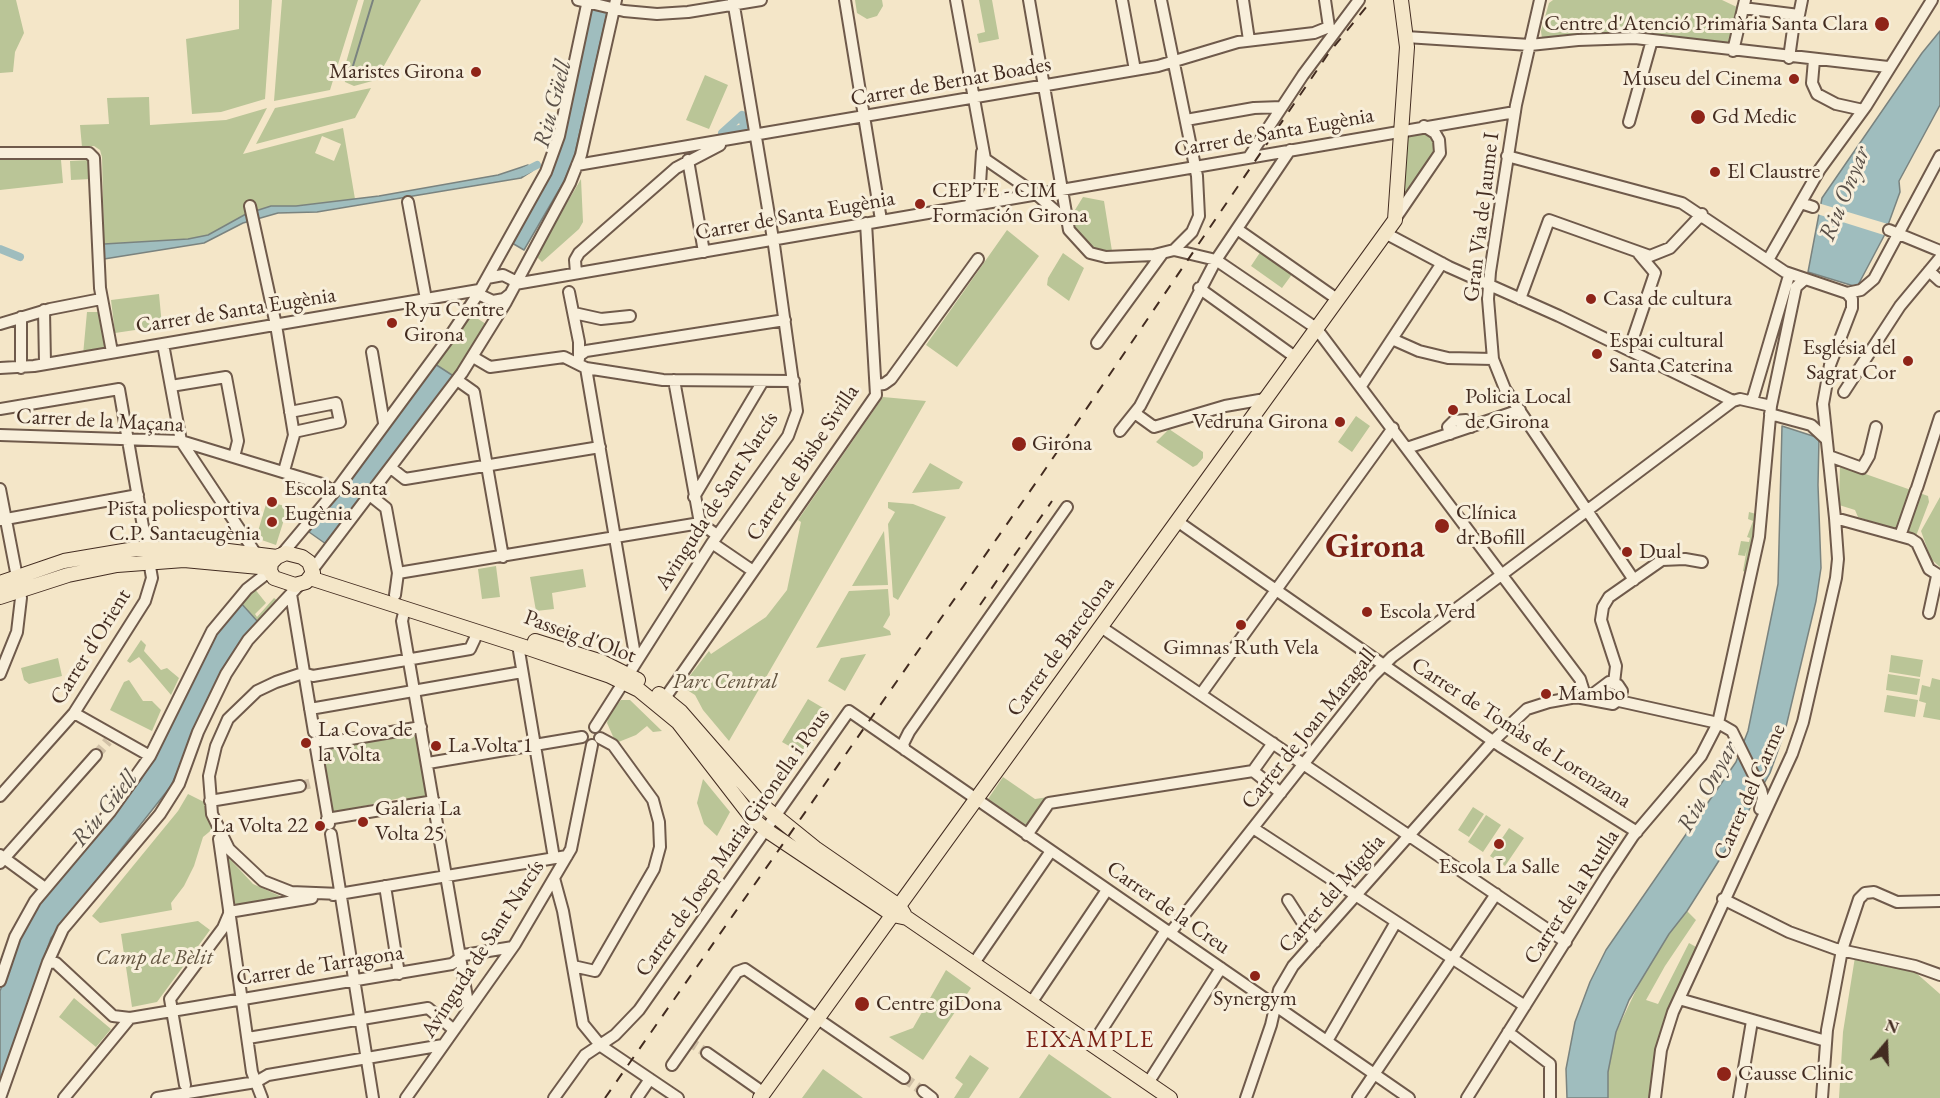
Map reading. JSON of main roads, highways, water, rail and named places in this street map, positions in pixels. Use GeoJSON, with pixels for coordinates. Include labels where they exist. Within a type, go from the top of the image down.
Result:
{"type":"FeatureCollection","features":[{"type":"Feature","properties":{"kind":"main road","name":"Carrer de Barcelona"},"geometry":{"type":"LineString","coordinates":[[762,1095],[817,1018],[900,913],[976,799],[1316,328],[1332,295],[1395,220],[1406,37],[1401,0]]}},
{"type":"Feature","properties":{"kind":"main road"},"geometry":{"type":"LineString","coordinates":[[0,597],[94,568],[149,555],[204,548],[256,554],[275,562]]}},
{"type":"Feature","properties":{"kind":"main road"},"geometry":{"type":"LineString","coordinates":[[0,583],[91,555],[149,555],[195,561],[275,562],[302,556],[308,577],[282,582],[274,578],[275,562]]}},
{"type":"Feature","properties":{"kind":"main road","name":"Passeig d'Olot"},"geometry":{"type":"LineString","coordinates":[[308,577],[395,595],[602,662],[659,704],[678,722],[753,819],[766,830],[900,913]]}},
{"type":"Feature","properties":{"kind":"main road","name":"Passeig d'Olot"},"geometry":{"type":"LineString","coordinates":[[308,577],[625,678],[665,698],[681,712],[743,784],[776,816],[900,913]]}},
{"type":"Feature","properties":{"kind":"main road"},"geometry":{"type":"LineString","coordinates":[[900,913],[1170,1098]]}},
{"type":"Feature","properties":{"kind":"water"},"geometry":{"type":"Polygon","coordinates":[[[593,0],[610,0],[574,158],[563,183],[524,250],[512,243],[559,153],[593,0]]]}},
{"type":"Feature","properties":{"kind":"water"},"geometry":{"type":"Polygon","coordinates":[[[1940,31],[1940,105],[1899,181],[1900,192],[1884,236],[1857,287],[1808,272],[1822,198],[1922,53],[1940,31]]]}},
{"type":"Feature","properties":{"kind":"water"},"geometry":{"type":"Polygon","coordinates":[[[528,165],[532,171],[521,178],[317,212],[278,213],[243,223],[204,243],[104,259],[104,244],[188,239],[208,235],[246,214],[271,206],[296,206],[379,196],[498,175],[528,165]]]}},
{"type":"Feature","properties":{"kind":"water"},"geometry":{"type":"Polygon","coordinates":[[[435,364],[455,377],[326,544],[309,532],[435,364]]]}},
{"type":"Feature","properties":{"kind":"water","name":"Riu Onyar"},"geometry":{"type":"Polygon","coordinates":[[[1782,426],[1819,438],[1821,568],[1816,601],[1785,731],[1770,773],[1732,840],[1687,911],[1669,934],[1629,1000],[1616,1032],[1608,1072],[1608,1098],[1567,1098],[1566,1069],[1575,1022],[1590,982],[1606,950],[1736,762],[1748,731],[1778,584],[1782,426]]]}},
{"type":"Feature","properties":{"kind":"water"},"geometry":{"type":"Polygon","coordinates":[[[240,602],[258,622],[240,642],[221,671],[171,786],[51,938],[0,1082],[0,991],[26,923],[42,900],[140,781],[158,751],[209,644],[240,602]]]}},
{"type":"Feature","properties":{"kind":"waterway"},"geometry":{"type":"LineString","coordinates":[[349,79],[373,0]]}},
{"type":"Feature","properties":{"kind":"waterway"},"geometry":{"type":"LineString","coordinates":[[742,115],[744,128],[722,133],[742,115]]}},
{"type":"Feature","properties":{"kind":"waterway"},"geometry":{"type":"LineString","coordinates":[[523,172],[537,165]]}},
{"type":"Feature","properties":{"kind":"waterway"},"geometry":{"type":"LineString","coordinates":[[0,249],[20,257]]}},
{"type":"Feature","properties":{"kind":"tunnel"},"geometry":{"type":"LineString","coordinates":[[96,755],[108,741]]}},
{"type":"Feature","properties":{"kind":"tunnel"},"geometry":{"type":"LineString","coordinates":[[300,786],[312,783]]}},
{"type":"Feature","properties":{"kind":"tunnel"},"geometry":{"type":"LineString","coordinates":[[688,1041],[707,1053]]}},
{"type":"Feature","properties":{"kind":"tunnel"},"geometry":{"type":"LineString","coordinates":[[904,1078],[923,1091]]}},
{"type":"Feature","properties":{"kind":"railway"},"geometry":{"type":"LineString","coordinates":[[605,1098],[1042,474],[1328,54],[1372,0]]}},
{"type":"Feature","properties":{"kind":"railway"},"geometry":{"type":"LineString","coordinates":[[980,605],[1052,501]]}},
{"type":"Feature","properties":{"kind":"place","name":"Centre d'Atenció Primària Santa Clara"},"geometry":{"type":"Point","coordinates":[1882,24]}},
{"type":"Feature","properties":{"kind":"place","name":"Maristes Girona"},"geometry":{"type":"Point","coordinates":[476,72]}},
{"type":"Feature","properties":{"kind":"place","name":"Museu del Cinema"},"geometry":{"type":"Point","coordinates":[1794,79]}},
{"type":"Feature","properties":{"kind":"place","name":"Gd Medic"},"geometry":{"type":"Point","coordinates":[1698,117]}},
{"type":"Feature","properties":{"kind":"place","name":"El Claustre"},"geometry":{"type":"Point","coordinates":[1715,172]}},
{"type":"Feature","properties":{"kind":"place","name":"CEPTE - CIM Formación Girona"},"geometry":{"type":"Point","coordinates":[920,204]}},
{"type":"Feature","properties":{"kind":"place","name":"Casa de cultura"},"geometry":{"type":"Point","coordinates":[1591,299]}},
{"type":"Feature","properties":{"kind":"place","name":"Ryu Centre Girona"},"geometry":{"type":"Point","coordinates":[392,323]}},
{"type":"Feature","properties":{"kind":"place","name":"Espai cultural Santa Caterina"},"geometry":{"type":"Point","coordinates":[1597,354]}},
{"type":"Feature","properties":{"kind":"place","name":"Església del Sagrat Cor"},"geometry":{"type":"Point","coordinates":[1908,361]}},
{"type":"Feature","properties":{"kind":"place","name":"Policia Local de Girona"},"geometry":{"type":"Point","coordinates":[1453,410]}},
{"type":"Feature","properties":{"kind":"place","name":"Vedruna Girona"},"geometry":{"type":"Point","coordinates":[1340,422]}},
{"type":"Feature","properties":{"kind":"place","name":"Girona"},"geometry":{"type":"Point","coordinates":[1019,444]}},
{"type":"Feature","properties":{"kind":"place","name":"Escola Santa Eugènia"},"geometry":{"type":"Point","coordinates":[272,502]}},
{"type":"Feature","properties":{"kind":"place","name":"Pista poliesportiva C.P. Santaeugènia"},"geometry":{"type":"Point","coordinates":[272,522]}},
{"type":"Feature","properties":{"kind":"place","name":"Clínica dr.Bofill"},"geometry":{"type":"Point","coordinates":[1442,526]}},
{"type":"Feature","properties":{"kind":"place","name":"Dual"},"geometry":{"type":"Point","coordinates":[1627,552]}},
{"type":"Feature","properties":{"kind":"place","name":"Escola Verd"},"geometry":{"type":"Point","coordinates":[1367,612]}},
{"type":"Feature","properties":{"kind":"place","name":"Gimnas Ruth Vela"},"geometry":{"type":"Point","coordinates":[1241,625]}},
{"type":"Feature","properties":{"kind":"place","name":"Mambo"},"geometry":{"type":"Point","coordinates":[1546,694]}},
{"type":"Feature","properties":{"kind":"place","name":"La Cova de la Volta"},"geometry":{"type":"Point","coordinates":[306,743]}},
{"type":"Feature","properties":{"kind":"place","name":"La Volta 1"},"geometry":{"type":"Point","coordinates":[436,746]}},
{"type":"Feature","properties":{"kind":"place","name":"Galeria La Volta 25"},"geometry":{"type":"Point","coordinates":[363,822]}},
{"type":"Feature","properties":{"kind":"place","name":"La Volta 22"},"geometry":{"type":"Point","coordinates":[320,826]}},
{"type":"Feature","properties":{"kind":"place","name":"Escola La Salle"},"geometry":{"type":"Point","coordinates":[1499,844]}},
{"type":"Feature","properties":{"kind":"place","name":"Synergym"},"geometry":{"type":"Point","coordinates":[1255,976]}},
{"type":"Feature","properties":{"kind":"place","name":"Centre giDona"},"geometry":{"type":"Point","coordinates":[862,1004]}},
{"type":"Feature","properties":{"kind":"place","name":"Causse Clinic"},"geometry":{"type":"Point","coordinates":[1724,1074]}},
{"type":"Feature","properties":{"kind":"district","name":"Girona"},"geometry":{"type":"Point","coordinates":[1375,548]}},
{"type":"Feature","properties":{"kind":"district","name":"EIXAMPLE"},"geometry":{"type":"Point","coordinates":[1090,1040]}},
{"type":"Feature","properties":{"kind":"water label","name":"Riu Güell"},"geometry":{"type":"Point","coordinates":[553,104]}},
{"type":"Feature","properties":{"kind":"water label","name":"Riu Güell"},"geometry":{"type":"Point","coordinates":[105,809]}},
{"type":"Feature","properties":{"kind":"park label","name":"Parc Central"},"geometry":{"type":"Point","coordinates":[725,682]}},
{"type":"Feature","properties":{"kind":"park label","name":"Camp de Bèlit"},"geometry":{"type":"Point","coordinates":[154,958]}}]}
